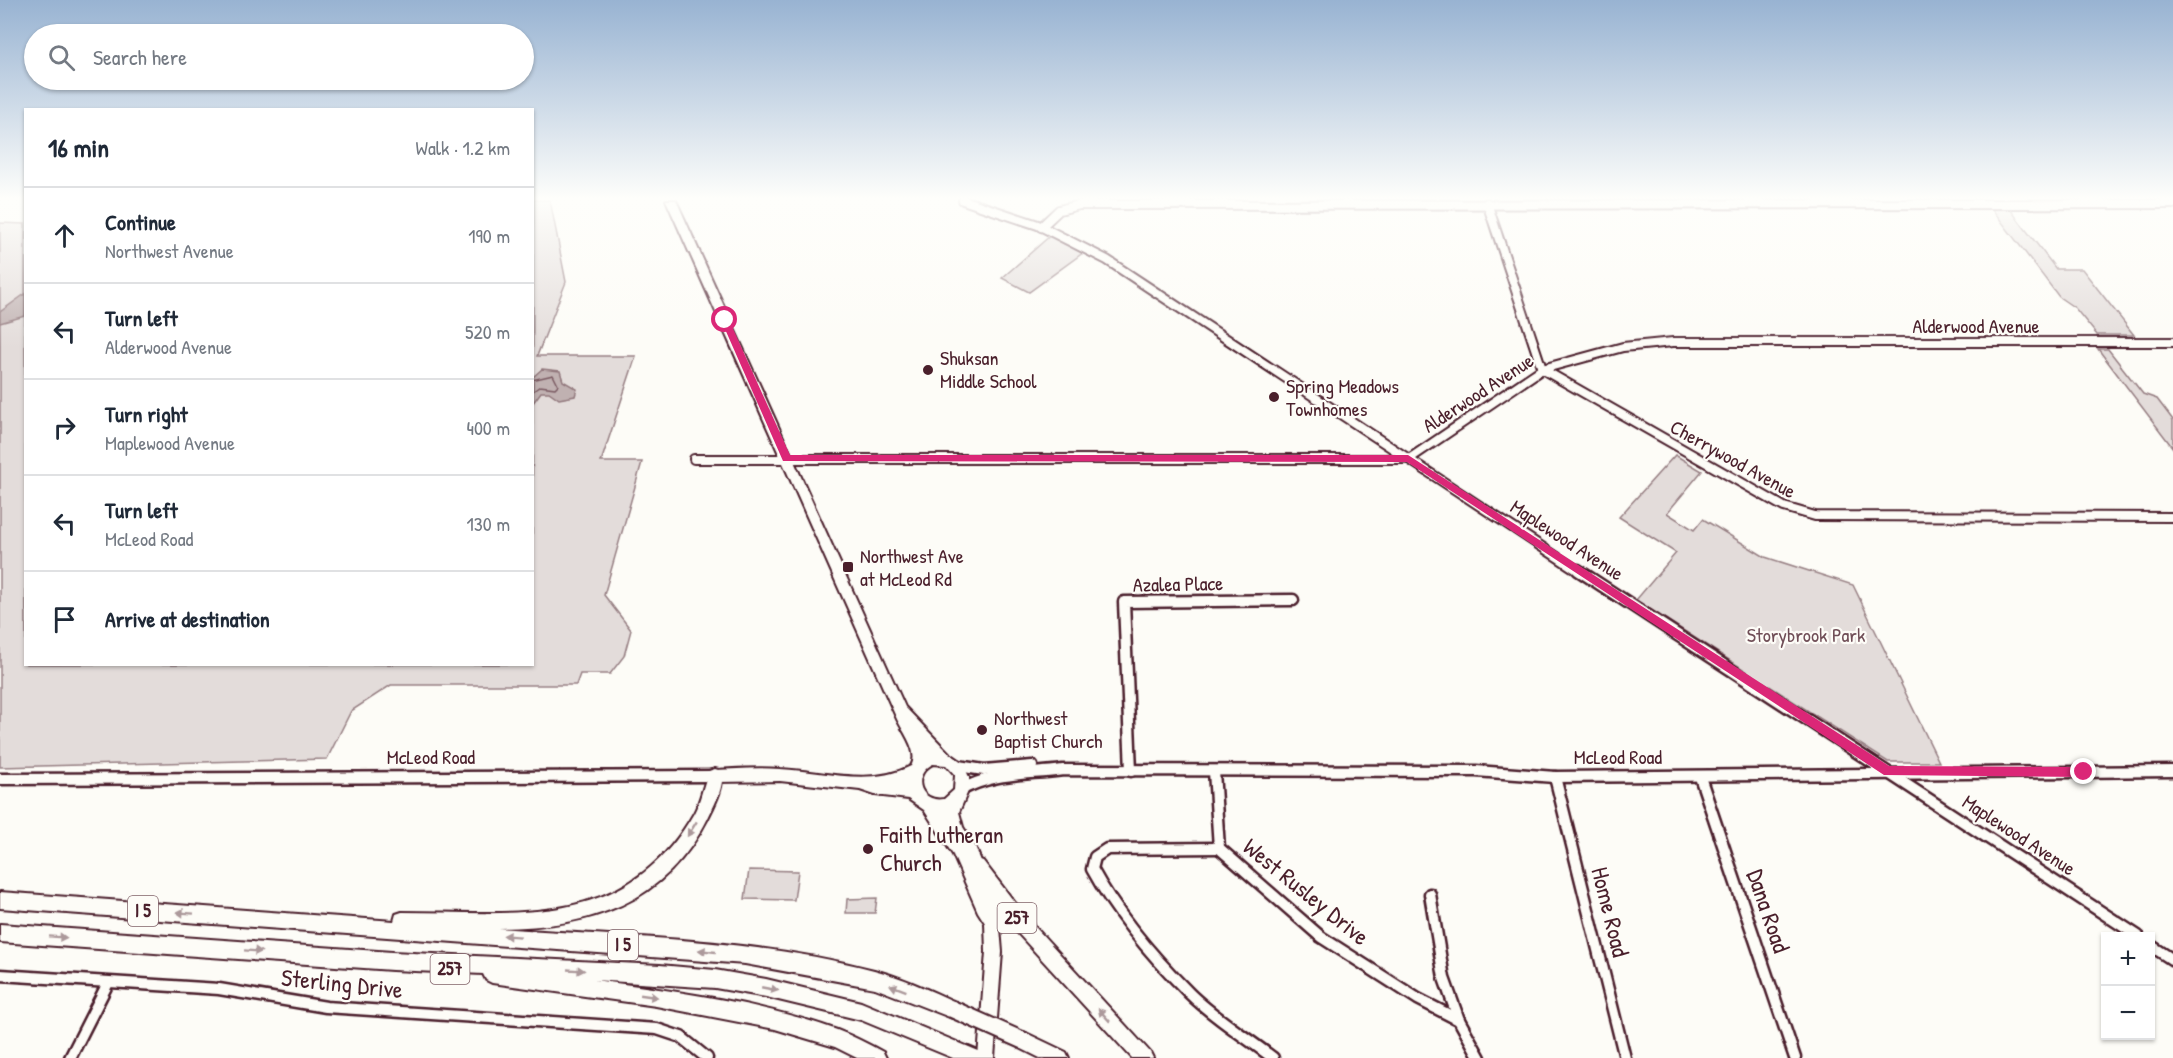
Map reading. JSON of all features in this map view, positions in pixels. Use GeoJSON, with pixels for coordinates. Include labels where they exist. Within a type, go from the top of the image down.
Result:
{"type":"FeatureCollection","features":[{"type":"Feature","properties":{"kind":"highway"},"geometry":{"type":"LineString","coordinates":[[286,920],[534,920],[572,917],[595,910],[640,886],[669,860],[691,833],[704,811],[715,776]]}},
{"type":"Feature","properties":{"kind":"highway","name":"257"},"geometry":{"type":"LineString","coordinates":[[977,867],[1020,923],[1144,1058]]}},
{"type":"Feature","properties":{"kind":"highway","name":"I 5"},"geometry":{"type":"LineString","coordinates":[[0,900],[745,955],[875,979],[952,1009],[1060,1058]]}},
{"type":"Feature","properties":{"kind":"highway","name":"I 5"},"geometry":{"type":"LineString","coordinates":[[0,933],[392,961],[660,974],[715,979],[766,988],[861,1011],[975,1058]]}},
{"type":"Feature","properties":{"kind":"highway","name":"257"},"geometry":{"type":"LineString","coordinates":[[392,961],[656,997],[775,1020],[837,1039],[877,1058]]}},
{"type":"Feature","properties":{"kind":"main road"},"geometry":{"type":"LineString","coordinates":[[693,249],[906,727],[917,740],[920,749],[919,767],[912,782],[922,800],[958,850],[983,908],[991,920]]}},
{"type":"Feature","properties":{"kind":"main road"},"geometry":{"type":"LineString","coordinates":[[900,710],[963,776],[952,817],[977,867],[991,904],[994,952],[986,1058]]}},
{"type":"Feature","properties":{"kind":"main road"},"geometry":{"type":"LineString","coordinates":[[919,767],[932,759],[952,762]]}},
{"type":"Feature","properties":{"kind":"main road","name":"McLeod Road"},"geometry":{"type":"LineString","coordinates":[[715,776],[780,775],[862,784],[897,780],[919,767]]}},
{"type":"Feature","properties":{"kind":"main road","name":"McLeod Road"},"geometry":{"type":"LineString","coordinates":[[862,784],[873,790],[905,790],[922,800]]}},
{"type":"Feature","properties":{"kind":"main road"},"geometry":{"type":"LineString","coordinates":[[922,800],[944,805],[959,794]]}},
{"type":"Feature","properties":{"kind":"street","name":"Maplewood Avenue"},"geometry":{"type":"LineString","coordinates":[[1086,249],[1107,260],[2132,932]]}},
{"type":"Feature","properties":{"kind":"street"},"geometry":{"type":"LineString","coordinates":[[1502,249],[1542,369]]}},
{"type":"Feature","properties":{"kind":"street","name":"Alderwood Avenue"},"geometry":{"type":"LineString","coordinates":[[1408,459],[1542,369],[1623,347],[1673,342],[2173,342]]}},
{"type":"Feature","properties":{"kind":"street","name":"Cherrywood Avenue"},"geometry":{"type":"LineString","coordinates":[[1542,369],[1707,465],[1796,512],[1815,516],[2173,517]]}},
{"type":"Feature","properties":{"kind":"street"},"geometry":{"type":"LineString","coordinates":[[694,459],[1408,459]]}},
{"type":"Feature","properties":{"kind":"street","name":"Azalea Place"},"geometry":{"type":"LineString","coordinates":[[1131,771],[1124,602],[1293,600]]}},
{"type":"Feature","properties":{"kind":"street","name":"McLeod Road"},"geometry":{"type":"LineString","coordinates":[[952,762],[978,771],[1011,766],[1052,767],[1064,770]]}},
{"type":"Feature","properties":{"kind":"street","name":"McLeod Road"},"geometry":{"type":"LineString","coordinates":[[959,794],[980,779],[995,775],[1064,770],[1476,771],[1555,777],[1700,777],[1888,771],[2173,771]]}},
{"type":"Feature","properties":{"kind":"street","name":"West Rusley Drive"},"geometry":{"type":"LineString","coordinates":[[1214,771],[1219,848],[1321,937],[1418,999],[1459,1020]]}},
{"type":"Feature","properties":{"kind":"street","name":"McLeod Road"},"geometry":{"type":"LineString","coordinates":[[0,778],[715,776]]}},
{"type":"Feature","properties":{"kind":"street","name":"Home Road"},"geometry":{"type":"LineString","coordinates":[[1555,777],[1625,1058]]}},
{"type":"Feature","properties":{"kind":"street","name":"Dana Road"},"geometry":{"type":"LineString","coordinates":[[1700,777],[1795,1058]]}},
{"type":"Feature","properties":{"kind":"street"},"geometry":{"type":"LineString","coordinates":[[1219,848],[1107,849],[1095,857],[1092,869],[1097,881],[1114,906],[1190,994],[1273,1058]]}},
{"type":"Feature","properties":{"kind":"street"},"geometry":{"type":"LineString","coordinates":[[1430,894],[1444,978],[1459,1020],[1480,1058]]}},
{"type":"Feature","properties":{"kind":"street"},"geometry":{"type":"LineString","coordinates":[[2155,948],[2173,960]]}},
{"type":"Feature","properties":{"kind":"street","name":"Sterling Drive"},"geometry":{"type":"LineString","coordinates":[[0,975],[219,990],[326,1006],[657,1029],[681,1037],[707,1058]]}},
{"type":"Feature","properties":{"kind":"street"},"geometry":{"type":"LineString","coordinates":[[70,1058],[108,983]]}},
{"type":"Feature","properties":{"kind":"green space"},"geometry":{"type":"Polygon","coordinates":[[[0,249],[24,249],[24,666],[534,666],[534,249],[560,249],[566,282],[537,356],[636,356],[601,462],[642,462],[604,595],[631,630],[624,656],[610,674],[580,674],[576,685],[391,685],[351,711],[327,759],[0,767],[0,249]]]}},
{"type":"Feature","properties":{"kind":"green space"},"geometry":{"type":"Polygon","coordinates":[[[1035,249],[1079,249],[1084,252],[1029,292],[1002,278],[1035,249]]]}},
{"type":"Feature","properties":{"kind":"green space"},"geometry":{"type":"Polygon","coordinates":[[[2023,249],[2041,249],[2056,269],[2082,269],[2134,335],[2097,335],[2075,308],[2059,297],[2023,249]]]}},
{"type":"Feature","properties":{"kind":"green space"},"geometry":{"type":"Polygon","coordinates":[[[2098,349],[2108,349],[2143,394],[2157,399],[2173,420],[2173,448],[2098,349]]]}},
{"type":"Feature","properties":{"kind":"green space","name":"Storybrook Park"},"geometry":{"type":"Polygon","coordinates":[[[1675,455],[1702,471],[1667,513],[1694,530],[1703,519],[1765,557],[1853,585],[1939,762],[1888,762],[1636,600],[1676,553],[1619,517],[1675,455]]]}},
{"type":"Feature","properties":{"kind":"green space"},"geometry":{"type":"Polygon","coordinates":[[[749,870],[798,871],[794,900],[745,899],[749,870]]]}},
{"type":"Feature","properties":{"kind":"green space"},"geometry":{"type":"Polygon","coordinates":[[[877,898],[875,913],[846,913],[847,899],[877,898]]]}},
{"type":"Feature","properties":{"kind":"water"},"geometry":{"type":"Polygon","coordinates":[[[24,295],[24,316],[0,323],[0,312],[24,295]]]}},
{"type":"Feature","properties":{"kind":"water"},"geometry":{"type":"Polygon","coordinates":[[[542,369],[560,371],[563,381],[577,389],[575,396],[559,399],[549,392],[541,392],[534,402],[534,376],[542,369]]]}},
{"type":"Feature","properties":{"kind":"place","name":"Shuksan Middle School"},"geometry":{"type":"Point","coordinates":[928,370]}},
{"type":"Feature","properties":{"kind":"place","name":"Spring Meadows Townhomes"},"geometry":{"type":"Point","coordinates":[1274,397]}},
{"type":"Feature","properties":{"kind":"place","name":"Northwest Ave at McLeod Rd"},"geometry":{"type":"Point","coordinates":[848,567]}},
{"type":"Feature","properties":{"kind":"place","name":"Northwest Baptist Church"},"geometry":{"type":"Point","coordinates":[982,730]}},
{"type":"Feature","properties":{"kind":"place","name":"Faith Lutheran Church"},"geometry":{"type":"Point","coordinates":[868,849]}},
{"type":"Feature","properties":{"kind":"route"},"geometry":{"type":"LineString","coordinates":[[725,320],[787,458],[1408,459],[1888,771],[1906,773],[2084,772]]}}]}
